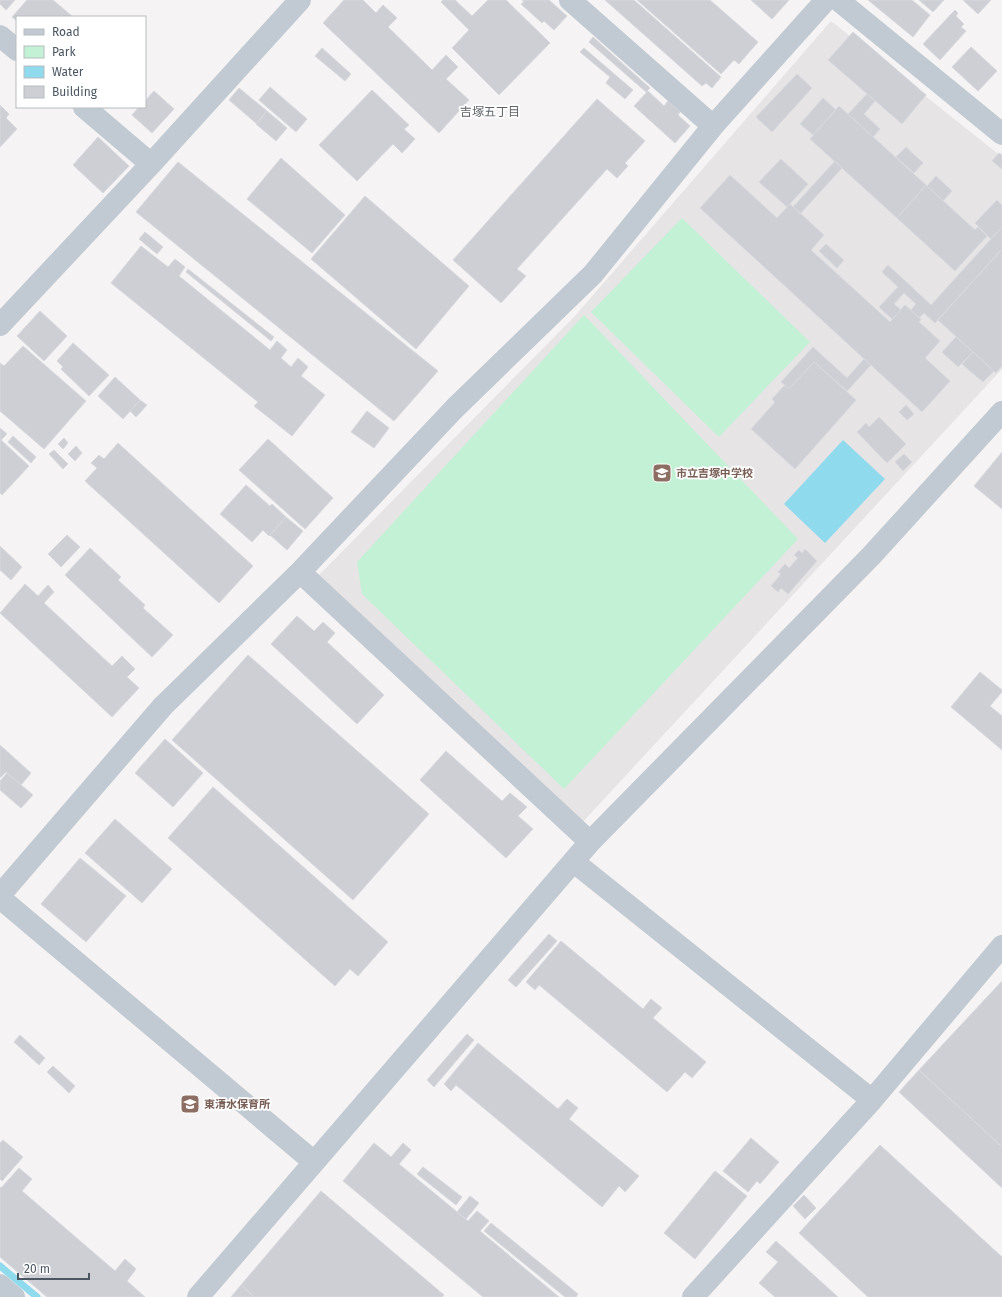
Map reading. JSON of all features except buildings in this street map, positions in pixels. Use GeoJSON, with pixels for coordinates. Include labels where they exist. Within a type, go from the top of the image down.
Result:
{"type":"FeatureCollection","features":[{"type":"Feature","properties":{"kind":"street"},"geometry":{"type":"LineString","coordinates":[[0,325],[151,164],[300,0]]}},
{"type":"Feature","properties":{"kind":"street"},"geometry":{"type":"LineString","coordinates":[[570,0],[714,126]]}},
{"type":"Feature","properties":{"kind":"street"},"geometry":{"type":"LineString","coordinates":[[0,894],[163,706],[300,572],[455,408],[593,274],[714,126],[826,0]]}},
{"type":"Feature","properties":{"kind":"street"},"geometry":{"type":"LineString","coordinates":[[838,0],[1002,134]]}},
{"type":"Feature","properties":{"kind":"street"},"geometry":{"type":"LineString","coordinates":[[0,36],[16,49]]}},
{"type":"Feature","properties":{"kind":"street"},"geometry":{"type":"LineString","coordinates":[[85,108],[151,164]]}},
{"type":"Feature","properties":{"kind":"street"},"geometry":{"type":"LineString","coordinates":[[198,1297],[590,842],[872,556],[1002,412]]}},
{"type":"Feature","properties":{"kind":"street"},"geometry":{"type":"LineString","coordinates":[[300,572],[590,842]]}},
{"type":"Feature","properties":{"kind":"street"},"geometry":{"type":"LineString","coordinates":[[574,862],[872,1100]]}},
{"type":"Feature","properties":{"kind":"street"},"geometry":{"type":"LineString","coordinates":[[0,898],[314,1162]]}},
{"type":"Feature","properties":{"kind":"street"},"geometry":{"type":"LineString","coordinates":[[693,1297],[872,1100],[1002,946]]}},
{"type":"Feature","properties":{"kind":"street"},"geometry":{"type":"LineString","coordinates":[[0,1285],[14,1297]]}},
{"type":"Feature","properties":{"kind":"shaded area","name":"市立吉塚中学校"},"geometry":{"type":"Polygon","coordinates":[[[831,21],[1002,157],[1002,369],[580,825],[316,578],[574,317],[831,21]]]}},
{"type":"Feature","properties":{"kind":"green space"},"geometry":{"type":"Polygon","coordinates":[[[682,218],[810,342],[719,437],[591,312],[682,218]]]}},
{"type":"Feature","properties":{"kind":"green space"},"geometry":{"type":"Polygon","coordinates":[[[584,315],[798,539],[564,789],[362,594],[357,562],[584,315]]]}},
{"type":"Feature","properties":{"kind":"water"},"geometry":{"type":"Polygon","coordinates":[[[843,440],[885,479],[825,543],[784,504],[843,440]]]}},
{"type":"Feature","properties":{"kind":"waterway"},"geometry":{"type":"LineString","coordinates":[[0,1266],[37,1297]]}},
{"type":"Feature","properties":{"kind":"place","name":"市立吉塚中学校"},"geometry":{"type":"Point","coordinates":[662,473]}},
{"type":"Feature","properties":{"kind":"place","name":"東清水保育所"},"geometry":{"type":"Point","coordinates":[190,1104]}},
{"type":"Feature","properties":{"kind":"district","name":"吉塚五丁目"},"geometry":{"type":"Point","coordinates":[490,112]}}]}
